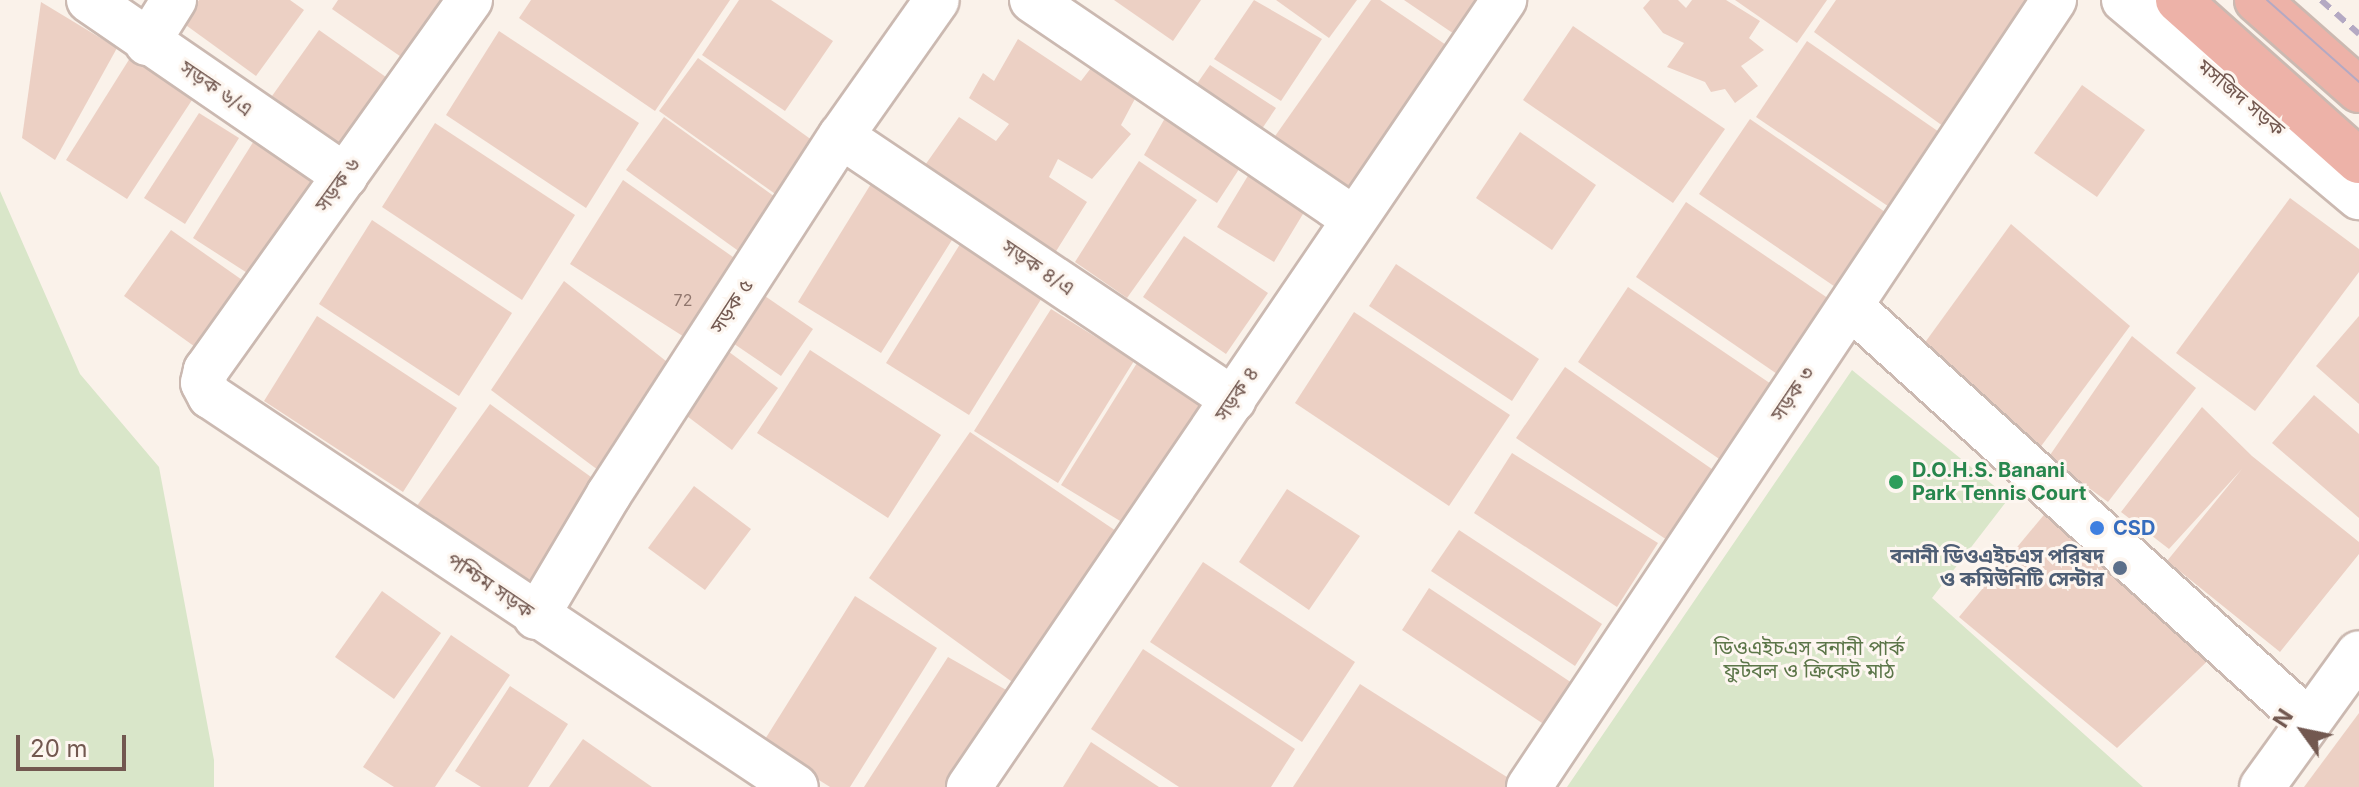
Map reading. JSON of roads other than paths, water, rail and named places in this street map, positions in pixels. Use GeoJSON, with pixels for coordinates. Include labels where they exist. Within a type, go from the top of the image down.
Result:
{"type":"FeatureCollection","features":[{"type":"Feature","properties":{"kind":"highway"},"geometry":{"type":"LineString","coordinates":[[2178,0],[2359,161]]}},
{"type":"Feature","properties":{"kind":"highway"},"geometry":{"type":"LineString","coordinates":[[2257,0],[2359,90]]}},
{"type":"Feature","properties":{"kind":"street","name":"সড়ক ৬/এ"},"geometry":{"type":"LineString","coordinates":[[89,0],[147,43],[345,176]]}},
{"type":"Feature","properties":{"kind":"street"},"geometry":{"type":"LineString","coordinates":[[147,43],[174,0]]}},
{"type":"Feature","properties":{"kind":"street","name":"সড়ক ৬"},"geometry":{"type":"LineString","coordinates":[[206,370],[470,0]]}},
{"type":"Feature","properties":{"kind":"street","name":"সড়ক ৫"},"geometry":{"type":"LineString","coordinates":[[536,617],[609,494],[841,136],[937,0]]}},
{"type":"Feature","properties":{"kind":"street"},"geometry":{"type":"LineString","coordinates":[[1032,0],[1354,219]]}},
{"type":"Feature","properties":{"kind":"street","name":"সড়ক ৪"},"geometry":{"type":"LineString","coordinates":[[969,787],[1504,0]]}},
{"type":"Feature","properties":{"kind":"street","name":"সড়ক ৩"},"geometry":{"type":"LineString","coordinates":[[1529,787],[2054,0]]}},
{"type":"Feature","properties":{"kind":"street","name":"মসজিদ সড়ক"},"geometry":{"type":"LineString","coordinates":[[2124,0],[2359,197]]}},
{"type":"Feature","properties":{"kind":"street","name":"সড়ক ৪/এ"},"geometry":{"type":"LineString","coordinates":[[841,136],[1234,400]]}},
{"type":"Feature","properties":{"kind":"street"},"geometry":{"type":"LineString","coordinates":[[1851,307],[2308,721]]}},
{"type":"Feature","properties":{"kind":"street","name":"পশ্চিম সড়ক"},"geometry":{"type":"LineString","coordinates":[[206,370],[203,383],[210,396],[536,617],[796,787]]}},
{"type":"Feature","properties":{"kind":"street"},"geometry":{"type":"LineString","coordinates":[[2262,787],[2359,653]]}},
{"type":"Feature","properties":{"kind":"tram line"},"geometry":{"type":"LineString","coordinates":[[2267,0],[2359,82]]}},
{"type":"Feature","properties":{"kind":"railway"},"geometry":{"type":"LineString","coordinates":[[2321,0],[2359,34]]}},
{"type":"Feature","properties":{"kind":"place","name":"D.O.H.S. Banani Park Tennis Court"},"geometry":{"type":"Point","coordinates":[1896,482]}},
{"type":"Feature","properties":{"kind":"place","name":"CSD"},"geometry":{"type":"Point","coordinates":[2097,528]}},
{"type":"Feature","properties":{"kind":"place","name":"বনানী ডিওএইচএস পরিষদ ও কমিউনিটি সেন্টার"},"geometry":{"type":"Point","coordinates":[2120,568]}},
{"type":"Feature","properties":{"kind":"park label","name":"ডিওএইচএস বনানী পার্ক ফুটবল ও ক্রিকেট মাঠ"},"geometry":{"type":"Point","coordinates":[1809,660]}}]}
